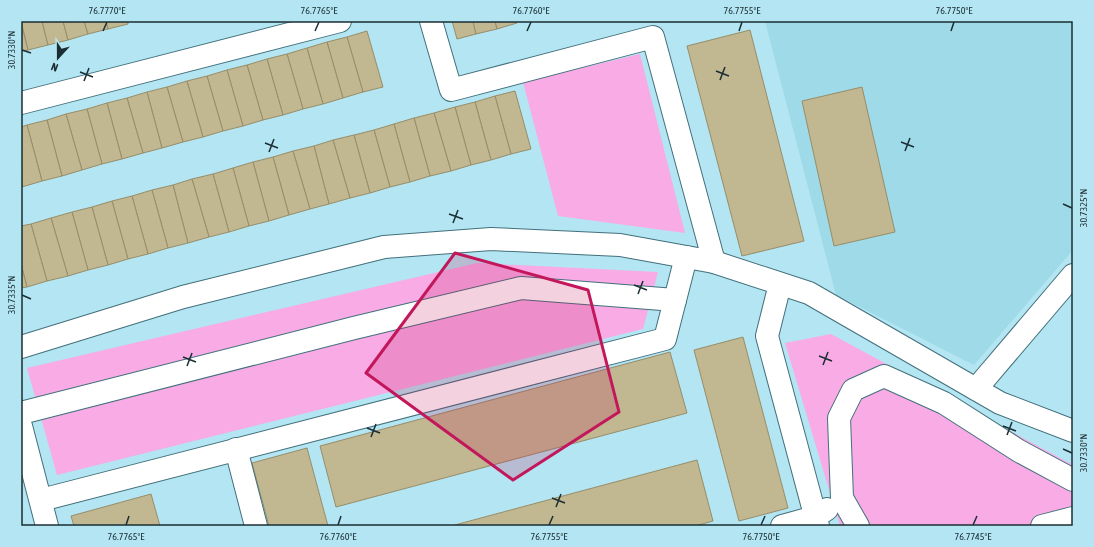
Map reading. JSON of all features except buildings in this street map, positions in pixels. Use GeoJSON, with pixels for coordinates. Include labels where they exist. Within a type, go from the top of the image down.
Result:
{"type":"FeatureCollection","features":[{"type":"Feature","properties":{"kind":"street"},"geometry":{"type":"LineString","coordinates":[[21,103],[340,21]]}},
{"type":"Feature","properties":{"kind":"street"},"geometry":{"type":"LineString","coordinates":[[431,21],[451,90],[653,37],[714,262]]}},
{"type":"Feature","properties":{"kind":"street"},"geometry":{"type":"LineString","coordinates":[[21,347],[183,297],[384,247],[491,239],[620,245],[714,262],[809,293],[1000,403],[1073,431]]}},
{"type":"Feature","properties":{"kind":"street"},"geometry":{"type":"LineString","coordinates":[[40,500],[665,339],[686,257]]}},
{"type":"Feature","properties":{"kind":"street"},"geometry":{"type":"LineString","coordinates":[[976,389],[1073,275]]}},
{"type":"Feature","properties":{"kind":"street"},"geometry":{"type":"LineString","coordinates":[[780,284],[767,336],[817,522]]}},
{"type":"Feature","properties":{"kind":"street"},"geometry":{"type":"LineString","coordinates":[[21,413],[354,328],[521,288],[675,300]]}},
{"type":"Feature","properties":{"kind":"street"},"geometry":{"type":"LineString","coordinates":[[858,526],[842,498],[840,418],[853,390],[884,376],[944,403],[1019,451],[1073,480]]}},
{"type":"Feature","properties":{"kind":"street"},"geometry":{"type":"LineString","coordinates":[[21,426],[47,526]]}},
{"type":"Feature","properties":{"kind":"street"},"geometry":{"type":"LineString","coordinates":[[236,449],[256,526]]}},
{"type":"Feature","properties":{"kind":"street"},"geometry":{"type":"LineString","coordinates":[[782,526],[817,522],[842,498]]}},
{"type":"Feature","properties":{"kind":"street"},"geometry":{"type":"LineString","coordinates":[[1042,526],[1073,518]]}},
{"type":"Feature","properties":{"kind":"highlighted area"},"geometry":{"type":"Polygon","coordinates":[[[455,253],[588,290],[619,412],[513,480],[366,373],[455,253]]]}},
{"type":"Feature","properties":{"kind":"shaded area"},"geometry":{"type":"Polygon","coordinates":[[[765,21],[1073,21],[1073,250],[974,365],[836,295],[765,21]]]}},
{"type":"Feature","properties":{"kind":"shaded area"},"geometry":{"type":"Polygon","coordinates":[[[640,54],[685,233],[558,216],[523,82],[640,54]]]}},
{"type":"Feature","properties":{"kind":"shaded area"},"geometry":{"type":"Polygon","coordinates":[[[477,263],[658,272],[643,329],[57,475],[27,368],[477,263]]]}},
{"type":"Feature","properties":{"kind":"shaded area"},"geometry":{"type":"Polygon","coordinates":[[[831,334],[1073,465],[1073,526],[840,526],[785,343],[831,334]]]}}]}
